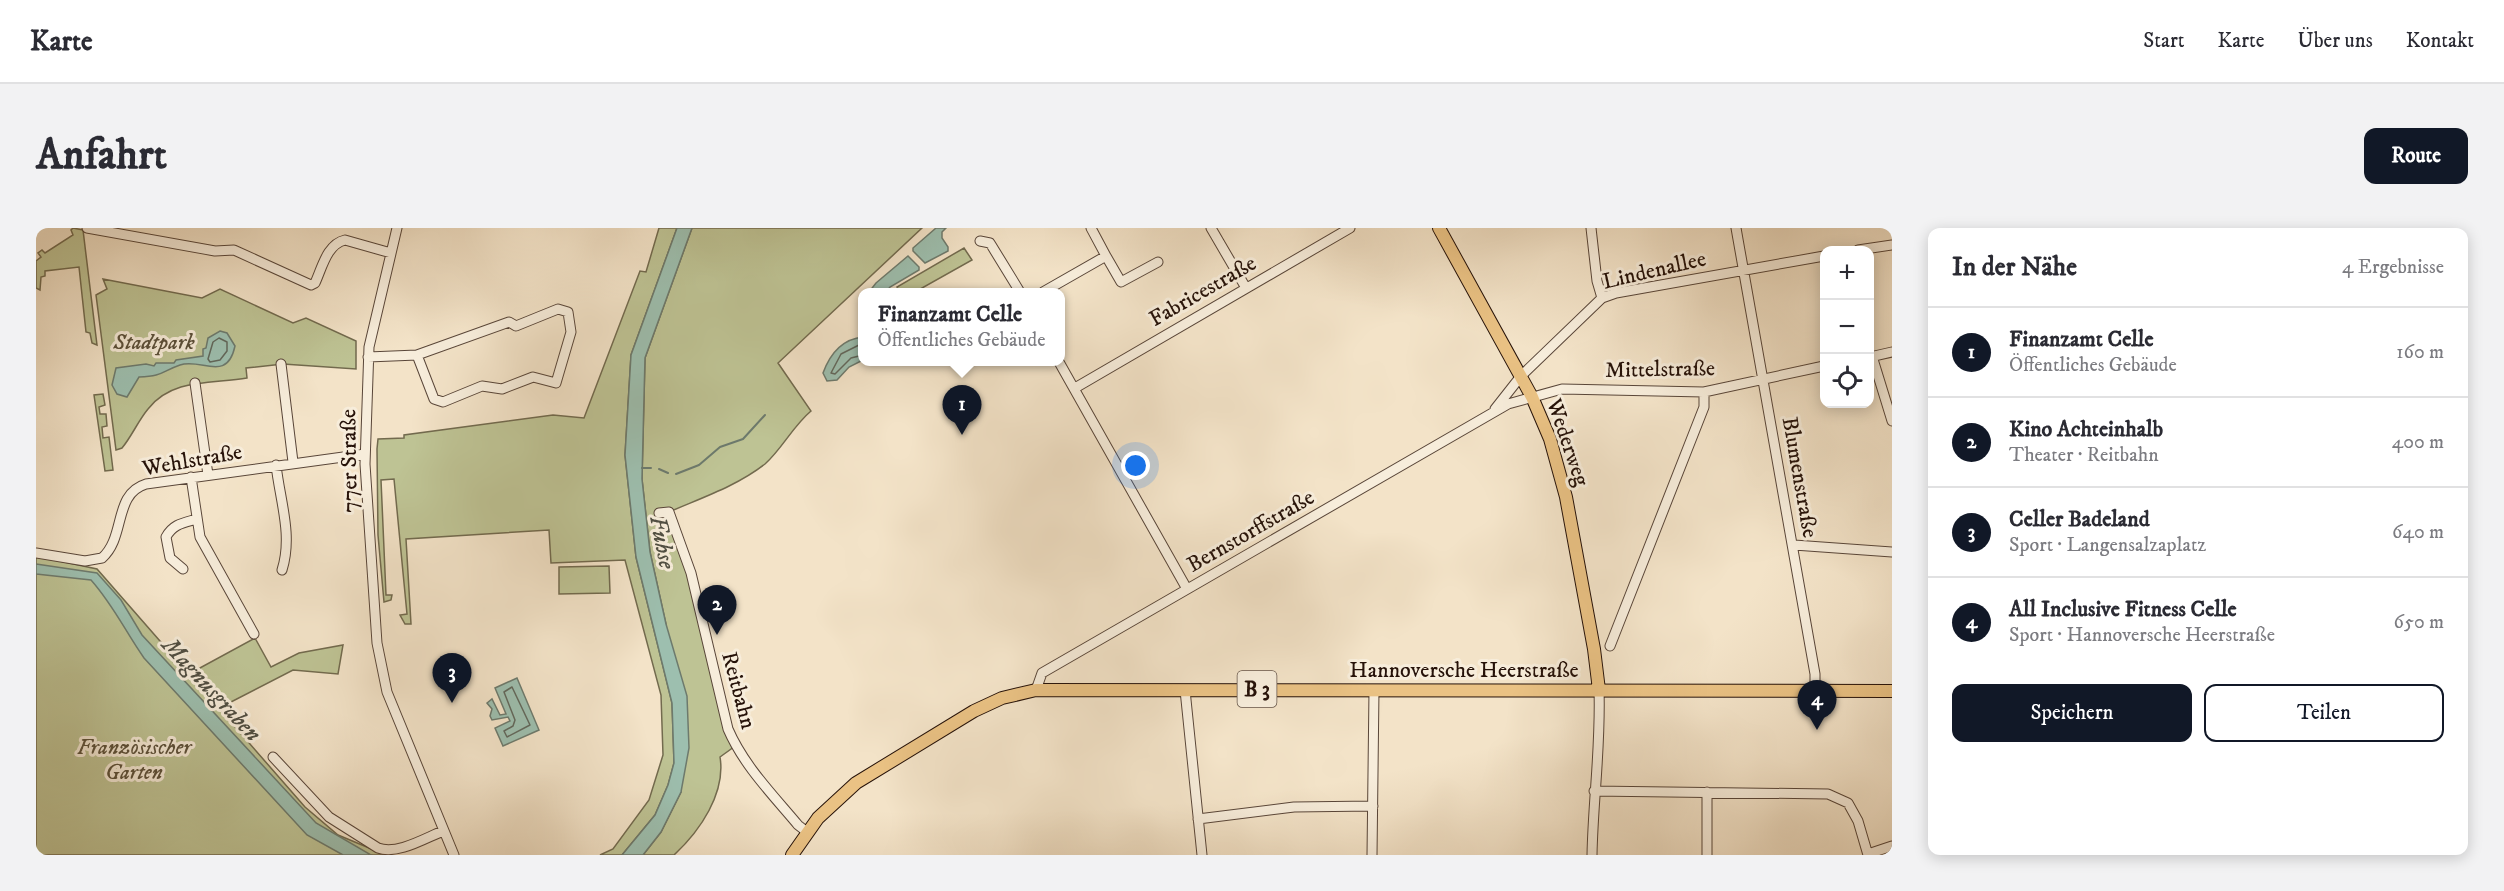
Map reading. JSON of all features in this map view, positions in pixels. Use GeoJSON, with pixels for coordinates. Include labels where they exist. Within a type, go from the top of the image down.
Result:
{"type":"FeatureCollection","features":[{"type":"Feature","properties":{"kind":"main road","name":"Wederweg"},"geometry":{"type":"LineString","coordinates":[[1439,228],[1521,376],[1550,439],[1566,497],[1593,641],[1599,690]]}},
{"type":"Feature","properties":{"kind":"main road","name":"Hannoversche Heerstraße"},"geometry":{"type":"LineString","coordinates":[[1036,690],[1892,691]]}},
{"type":"Feature","properties":{"kind":"main road","name":"B 3"},"geometry":{"type":"LineString","coordinates":[[792,855],[807,832],[831,803],[848,790],[908,750],[974,711],[1002,698],[1036,690]]}},
{"type":"Feature","properties":{"kind":"street"},"geometry":{"type":"LineString","coordinates":[[87,228],[215,251],[234,250],[311,285],[315,284],[328,254],[338,241],[345,240],[391,253]]}},
{"type":"Feature","properties":{"kind":"street","name":"77er Straße"},"geometry":{"type":"LineString","coordinates":[[397,228],[371,328],[368,357],[365,454],[377,644],[387,692],[454,855]]}},
{"type":"Feature","properties":{"kind":"street"},"geometry":{"type":"LineString","coordinates":[[1091,228],[1121,282],[1158,262]]}},
{"type":"Feature","properties":{"kind":"street"},"geometry":{"type":"LineString","coordinates":[[1211,228],[1246,288]]}},
{"type":"Feature","properties":{"kind":"street","name":"Fabricestraße"},"geometry":{"type":"LineString","coordinates":[[1074,388],[1350,228]]}},
{"type":"Feature","properties":{"kind":"street"},"geometry":{"type":"LineString","coordinates":[[1591,228],[1597,281],[1602,298]]}},
{"type":"Feature","properties":{"kind":"street","name":"Blumenstraße"},"geometry":{"type":"LineString","coordinates":[[1736,228],[1794,545],[1815,674],[1815,691]]}},
{"type":"Feature","properties":{"kind":"street"},"geometry":{"type":"LineString","coordinates":[[980,241],[990,243],[1018,288]]}},
{"type":"Feature","properties":{"kind":"street"},"geometry":{"type":"LineString","coordinates":[[1874,248],[1892,245]]}},
{"type":"Feature","properties":{"kind":"street"},"geometry":{"type":"LineString","coordinates":[[1050,288],[1106,256]]}},
{"type":"Feature","properties":{"kind":"street","name":"Lindenallee"},"geometry":{"type":"LineString","coordinates":[[1521,376],[1602,298],[1616,293],[1820,257]]}},
{"type":"Feature","properties":{"kind":"street"},"geometry":{"type":"LineString","coordinates":[[368,357],[417,355],[509,322],[516,326],[558,309],[568,312],[571,332],[556,383],[533,377],[502,389],[482,386],[443,402],[434,399],[417,355]]}},
{"type":"Feature","properties":{"kind":"street"},"geometry":{"type":"LineString","coordinates":[[1874,356],[1892,352]]}},
{"type":"Feature","properties":{"kind":"street"},"geometry":{"type":"LineString","coordinates":[[281,364],[293,462]]}},
{"type":"Feature","properties":{"kind":"street"},"geometry":{"type":"LineString","coordinates":[[1061,366],[1187,589]]}},
{"type":"Feature","properties":{"kind":"street"},"geometry":{"type":"LineString","coordinates":[[1874,366],[1892,422]]}},
{"type":"Feature","properties":{"kind":"street","name":"Mittelstraße"},"geometry":{"type":"LineString","coordinates":[[1532,397],[1562,388],[1704,392],[1820,367]]}},
{"type":"Feature","properties":{"kind":"street","name":"Bernstorffstraße"},"geometry":{"type":"LineString","coordinates":[[1493,411],[1521,376]]}},
{"type":"Feature","properties":{"kind":"street"},"geometry":{"type":"LineString","coordinates":[[195,383],[208,475]]}},
{"type":"Feature","properties":{"kind":"street"},"geometry":{"type":"LineString","coordinates":[[1610,646],[1704,407],[1704,392]]}},
{"type":"Feature","properties":{"kind":"street","name":"Bernstorffstraße"},"geometry":{"type":"LineString","coordinates":[[1036,690],[1042,673],[1493,411],[1532,397]]}},
{"type":"Feature","properties":{"kind":"street","name":"Wehlstraße"},"geometry":{"type":"LineString","coordinates":[[36,553],[85,561],[99,560],[114,542],[124,502],[134,490],[146,484],[293,462],[365,454]]}},
{"type":"Feature","properties":{"kind":"street"},"geometry":{"type":"LineString","coordinates":[[276,465],[288,532],[288,552],[282,570]]}},
{"type":"Feature","properties":{"kind":"street"},"geometry":{"type":"LineString","coordinates":[[191,477],[204,547],[254,634]]}},
{"type":"Feature","properties":{"kind":"street","name":"Reitbahn"},"geometry":{"type":"LineString","coordinates":[[659,513],[669,512],[691,573],[728,729],[734,744],[744,760],[798,825],[807,832]]}},
{"type":"Feature","properties":{"kind":"street"},"geometry":{"type":"LineString","coordinates":[[183,569],[170,558],[166,537],[170,529],[178,524],[197,519]]}},
{"type":"Feature","properties":{"kind":"street"},"geometry":{"type":"LineString","coordinates":[[1794,545],[1892,552]]}},
{"type":"Feature","properties":{"kind":"street"},"geometry":{"type":"LineString","coordinates":[[1185,690],[1202,855]]}},
{"type":"Feature","properties":{"kind":"street"},"geometry":{"type":"LineString","coordinates":[[1372,855],[1374,690]]}},
{"type":"Feature","properties":{"kind":"street"},"geometry":{"type":"LineString","coordinates":[[1592,855],[1594,791],[1599,743],[1599,690]]}},
{"type":"Feature","properties":{"kind":"street"},"geometry":{"type":"LineString","coordinates":[[273,757],[329,817],[378,848],[396,851],[444,831]]}},
{"type":"Feature","properties":{"kind":"street"},"geometry":{"type":"LineString","coordinates":[[1594,791],[1828,794],[1848,803],[1858,820],[1868,854],[1892,846]]}},
{"type":"Feature","properties":{"kind":"street"},"geometry":{"type":"LineString","coordinates":[[1707,792],[1707,855]]}},
{"type":"Feature","properties":{"kind":"street"},"geometry":{"type":"LineString","coordinates":[[1198,819],[1294,807],[1373,806]]}},
{"type":"Feature","properties":{"kind":"green space"},"geometry":{"type":"Polygon","coordinates":[[[73,228],[83,230],[97,345],[92,343],[90,333],[86,332],[79,267],[45,271],[45,276],[41,277],[40,290],[36,288],[36,261],[41,257],[38,253],[42,250],[45,253],[73,235],[71,230],[73,228]]]}},
{"type":"Feature","properties":{"kind":"green space"},"geometry":{"type":"Polygon","coordinates":[[[659,228],[677,228],[631,355],[625,455],[636,557],[672,703],[674,763],[668,785],[655,815],[622,855],[600,855],[613,849],[649,800],[663,755],[661,695],[625,560],[551,563],[549,530],[406,539],[411,624],[405,624],[400,615],[407,614],[394,479],[381,480],[386,595],[392,595],[391,600],[384,602],[378,535],[377,449],[378,439],[404,438],[404,435],[553,415],[584,418],[640,271],[646,272],[659,228]]]}},
{"type":"Feature","properties":{"kind":"green space"},"geometry":{"type":"Polygon","coordinates":[[[692,228],[922,228],[778,363],[811,411],[771,458],[754,472],[731,485],[669,512],[696,593],[724,706],[738,744],[720,757],[721,771],[715,798],[693,835],[674,855],[643,855],[661,832],[681,792],[666,624],[650,552],[642,479],[645,358],[692,228]]]}},
{"type":"Feature","properties":{"kind":"green space"},"geometry":{"type":"Polygon","coordinates":[[[964,248],[972,260],[922,288],[897,287],[964,248]]]}},
{"type":"Feature","properties":{"kind":"green space","name":"Stadtpark"},"geometry":{"type":"Polygon","coordinates":[[[103,279],[202,298],[220,289],[293,323],[306,318],[356,341],[356,369],[283,364],[246,368],[247,378],[181,387],[158,399],[144,414],[122,448],[116,450],[96,295],[107,289],[103,279]]]}},
{"type":"Feature","properties":{"kind":"green space"},"geometry":{"type":"Polygon","coordinates":[[[103,394],[105,405],[99,407],[100,414],[106,414],[107,426],[102,427],[103,438],[109,437],[113,470],[105,471],[94,395],[103,394]]]}},
{"type":"Feature","properties":{"kind":"green space","name":"Französischer Garten"},"geometry":{"type":"Polygon","coordinates":[[[36,556],[97,569],[305,807],[338,835],[386,855],[36,855],[36,556]]]}},
{"type":"Feature","properties":{"kind":"green space"},"geometry":{"type":"Polygon","coordinates":[[[609,566],[610,593],[559,594],[559,567],[609,566]]]}},
{"type":"Feature","properties":{"kind":"green space"},"geometry":{"type":"Polygon","coordinates":[[[255,638],[271,667],[299,653],[343,645],[338,674],[293,670],[229,703],[198,669],[255,638]]]}},
{"type":"Feature","properties":{"kind":"water"},"geometry":{"type":"Polygon","coordinates":[[[677,228],[692,228],[645,358],[642,479],[650,552],[666,624],[687,696],[689,748],[681,792],[661,832],[643,855],[622,855],[655,815],[668,785],[674,763],[672,703],[636,557],[625,455],[631,355],[677,228]]]}},
{"type":"Feature","properties":{"kind":"water"},"geometry":{"type":"Polygon","coordinates":[[[936,228],[946,228],[942,232],[942,238],[948,251],[925,263],[913,251],[913,248],[936,228]]]}},
{"type":"Feature","properties":{"kind":"water"},"geometry":{"type":"Polygon","coordinates":[[[908,256],[919,267],[919,270],[889,288],[872,288],[908,256]]]}},
{"type":"Feature","properties":{"kind":"water"},"geometry":{"type":"Polygon","coordinates":[[[220,331],[227,333],[235,346],[226,364],[213,367],[197,364],[180,365],[158,375],[139,377],[127,397],[117,394],[112,385],[116,368],[146,364],[154,366],[156,363],[174,363],[176,360],[203,356],[203,349],[206,348],[208,338],[220,331]]]}},
{"type":"Feature","properties":{"kind":"water"},"geometry":{"type":"Polygon","coordinates":[[[858,338],[858,362],[849,367],[837,380],[827,381],[823,373],[833,354],[843,344],[858,338]]]}},
{"type":"Feature","properties":{"kind":"water"},"geometry":{"type":"Polygon","coordinates":[[[36,564],[97,573],[121,600],[142,635],[316,823],[371,855],[343,855],[307,835],[144,658],[113,609],[91,580],[36,574],[36,564]]]}},
{"type":"Feature","properties":{"kind":"water"},"geometry":{"type":"Polygon","coordinates":[[[517,678],[539,730],[503,746],[495,728],[510,721],[508,717],[492,720],[490,716],[492,709],[487,703],[492,699],[500,715],[506,714],[495,688],[517,678]]]}},
{"type":"Feature","properties":{"kind":"waterway"},"geometry":{"type":"LineString","coordinates":[[676,474],[699,465],[720,447],[743,439],[765,415]]}},
{"type":"Feature","properties":{"kind":"waterway"},"geometry":{"type":"LineString","coordinates":[[642,468],[651,468]]}},
{"type":"Feature","properties":{"kind":"waterway"},"geometry":{"type":"LineString","coordinates":[[659,469],[668,473]]}},
{"type":"Feature","properties":{"kind":"place","name":"Finanzamt Celle"},"geometry":{"type":"Point","coordinates":[962,435]}},
{"type":"Feature","properties":{"kind":"place","name":"Kino Achteinhalb"},"geometry":{"type":"Point","coordinates":[717,635]}},
{"type":"Feature","properties":{"kind":"place","name":"Celler Badeland"},"geometry":{"type":"Point","coordinates":[452,703]}},
{"type":"Feature","properties":{"kind":"place","name":"All Inclusive Fitness Celle"},"geometry":{"type":"Point","coordinates":[1817,730]}},
{"type":"Feature","properties":{"kind":"water label","name":"Fuhse"},"geometry":{"type":"Point","coordinates":[663,542]}},
{"type":"Feature","properties":{"kind":"water label","name":"Magnusgraben"},"geometry":{"type":"Point","coordinates":[212,689]}}]}
